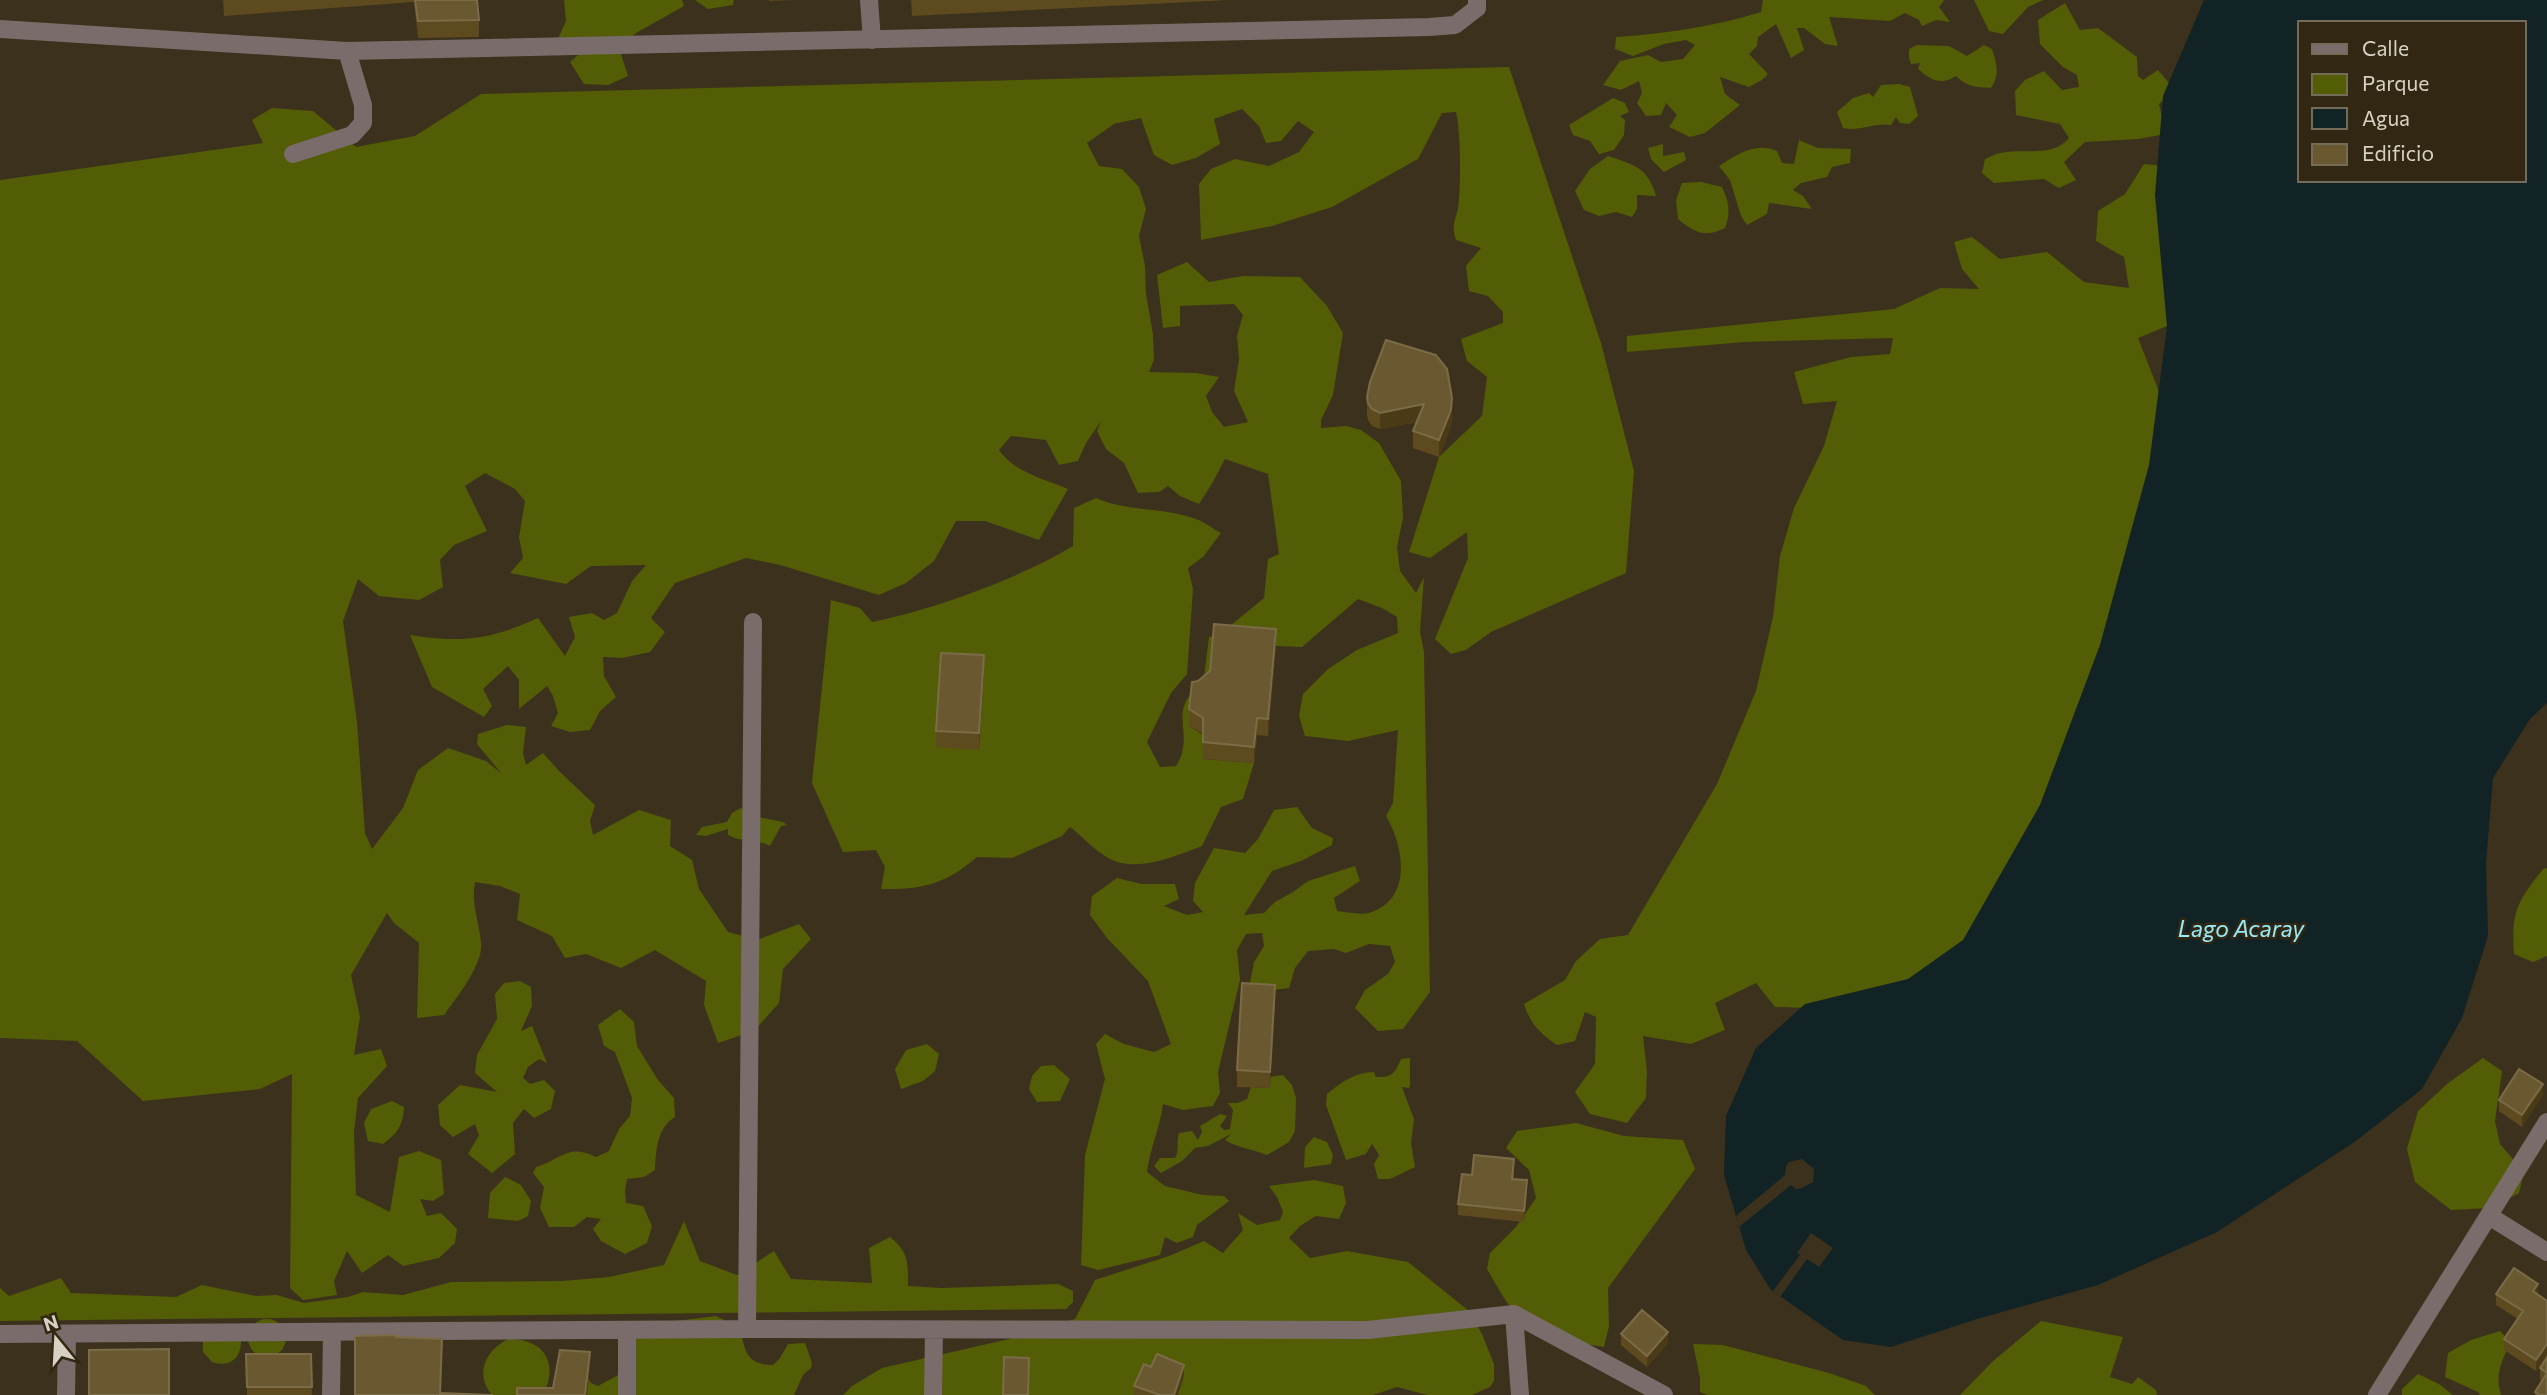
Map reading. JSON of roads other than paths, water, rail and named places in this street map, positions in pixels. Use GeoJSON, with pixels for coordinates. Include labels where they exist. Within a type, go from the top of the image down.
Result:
{"type":"FeatureCollection","features":[{"type":"Feature","properties":{"kind":"street"},"geometry":{"type":"LineString","coordinates":[[869,0],[872,40]]}},
{"type":"Feature","properties":{"kind":"street"},"geometry":{"type":"LineString","coordinates":[[0,29],[347,51],[1429,27],[1455,25],[1477,8],[1476,0]]}},
{"type":"Feature","properties":{"kind":"street"},"geometry":{"type":"LineString","coordinates":[[293,154],[352,135],[363,123],[363,106],[347,51]]}},
{"type":"Feature","properties":{"kind":"street"},"geometry":{"type":"LineString","coordinates":[[747,1329],[753,622]]}},
{"type":"Feature","properties":{"kind":"street"},"geometry":{"type":"LineString","coordinates":[[2377,1395],[2547,1122]]}},
{"type":"Feature","properties":{"kind":"street"},"geometry":{"type":"LineString","coordinates":[[2489,1216],[2547,1252]]}},
{"type":"Feature","properties":{"kind":"street"},"geometry":{"type":"LineString","coordinates":[[1514,1314],[1520,1395]]}},
{"type":"Feature","properties":{"kind":"street"},"geometry":{"type":"LineString","coordinates":[[0,1334],[627,1332],[747,1329],[1368,1330],[1514,1314],[1664,1395]]}},
{"type":"Feature","properties":{"kind":"street"},"geometry":{"type":"LineString","coordinates":[[933,1395],[934,1331]]}},
{"type":"Feature","properties":{"kind":"street"},"geometry":{"type":"LineString","coordinates":[[627,1332],[627,1395]]}},
{"type":"Feature","properties":{"kind":"street"},"geometry":{"type":"LineString","coordinates":[[331,1395],[332,1333]]}},
{"type":"Feature","properties":{"kind":"street"},"geometry":{"type":"LineString","coordinates":[[66,1395],[67,1334]]}},
{"type":"Feature","properties":{"kind":"water","name":"Lago Acaray"},"geometry":{"type":"Polygon","coordinates":[[[2204,0],[2547,0],[2547,703],[2530,719],[2493,778],[2486,863],[2488,936],[2462,1018],[2422,1089],[2356,1141],[2217,1232],[2098,1285],[1977,1319],[1891,1347],[1843,1340],[1771,1290],[1746,1250],[1724,1175],[1726,1116],[1756,1048],[1805,1004],[1908,979],[1963,940],[2040,805],[2100,645],[2149,465],[2167,326],[2155,195],[2163,96],[2204,0]]]}}]}
